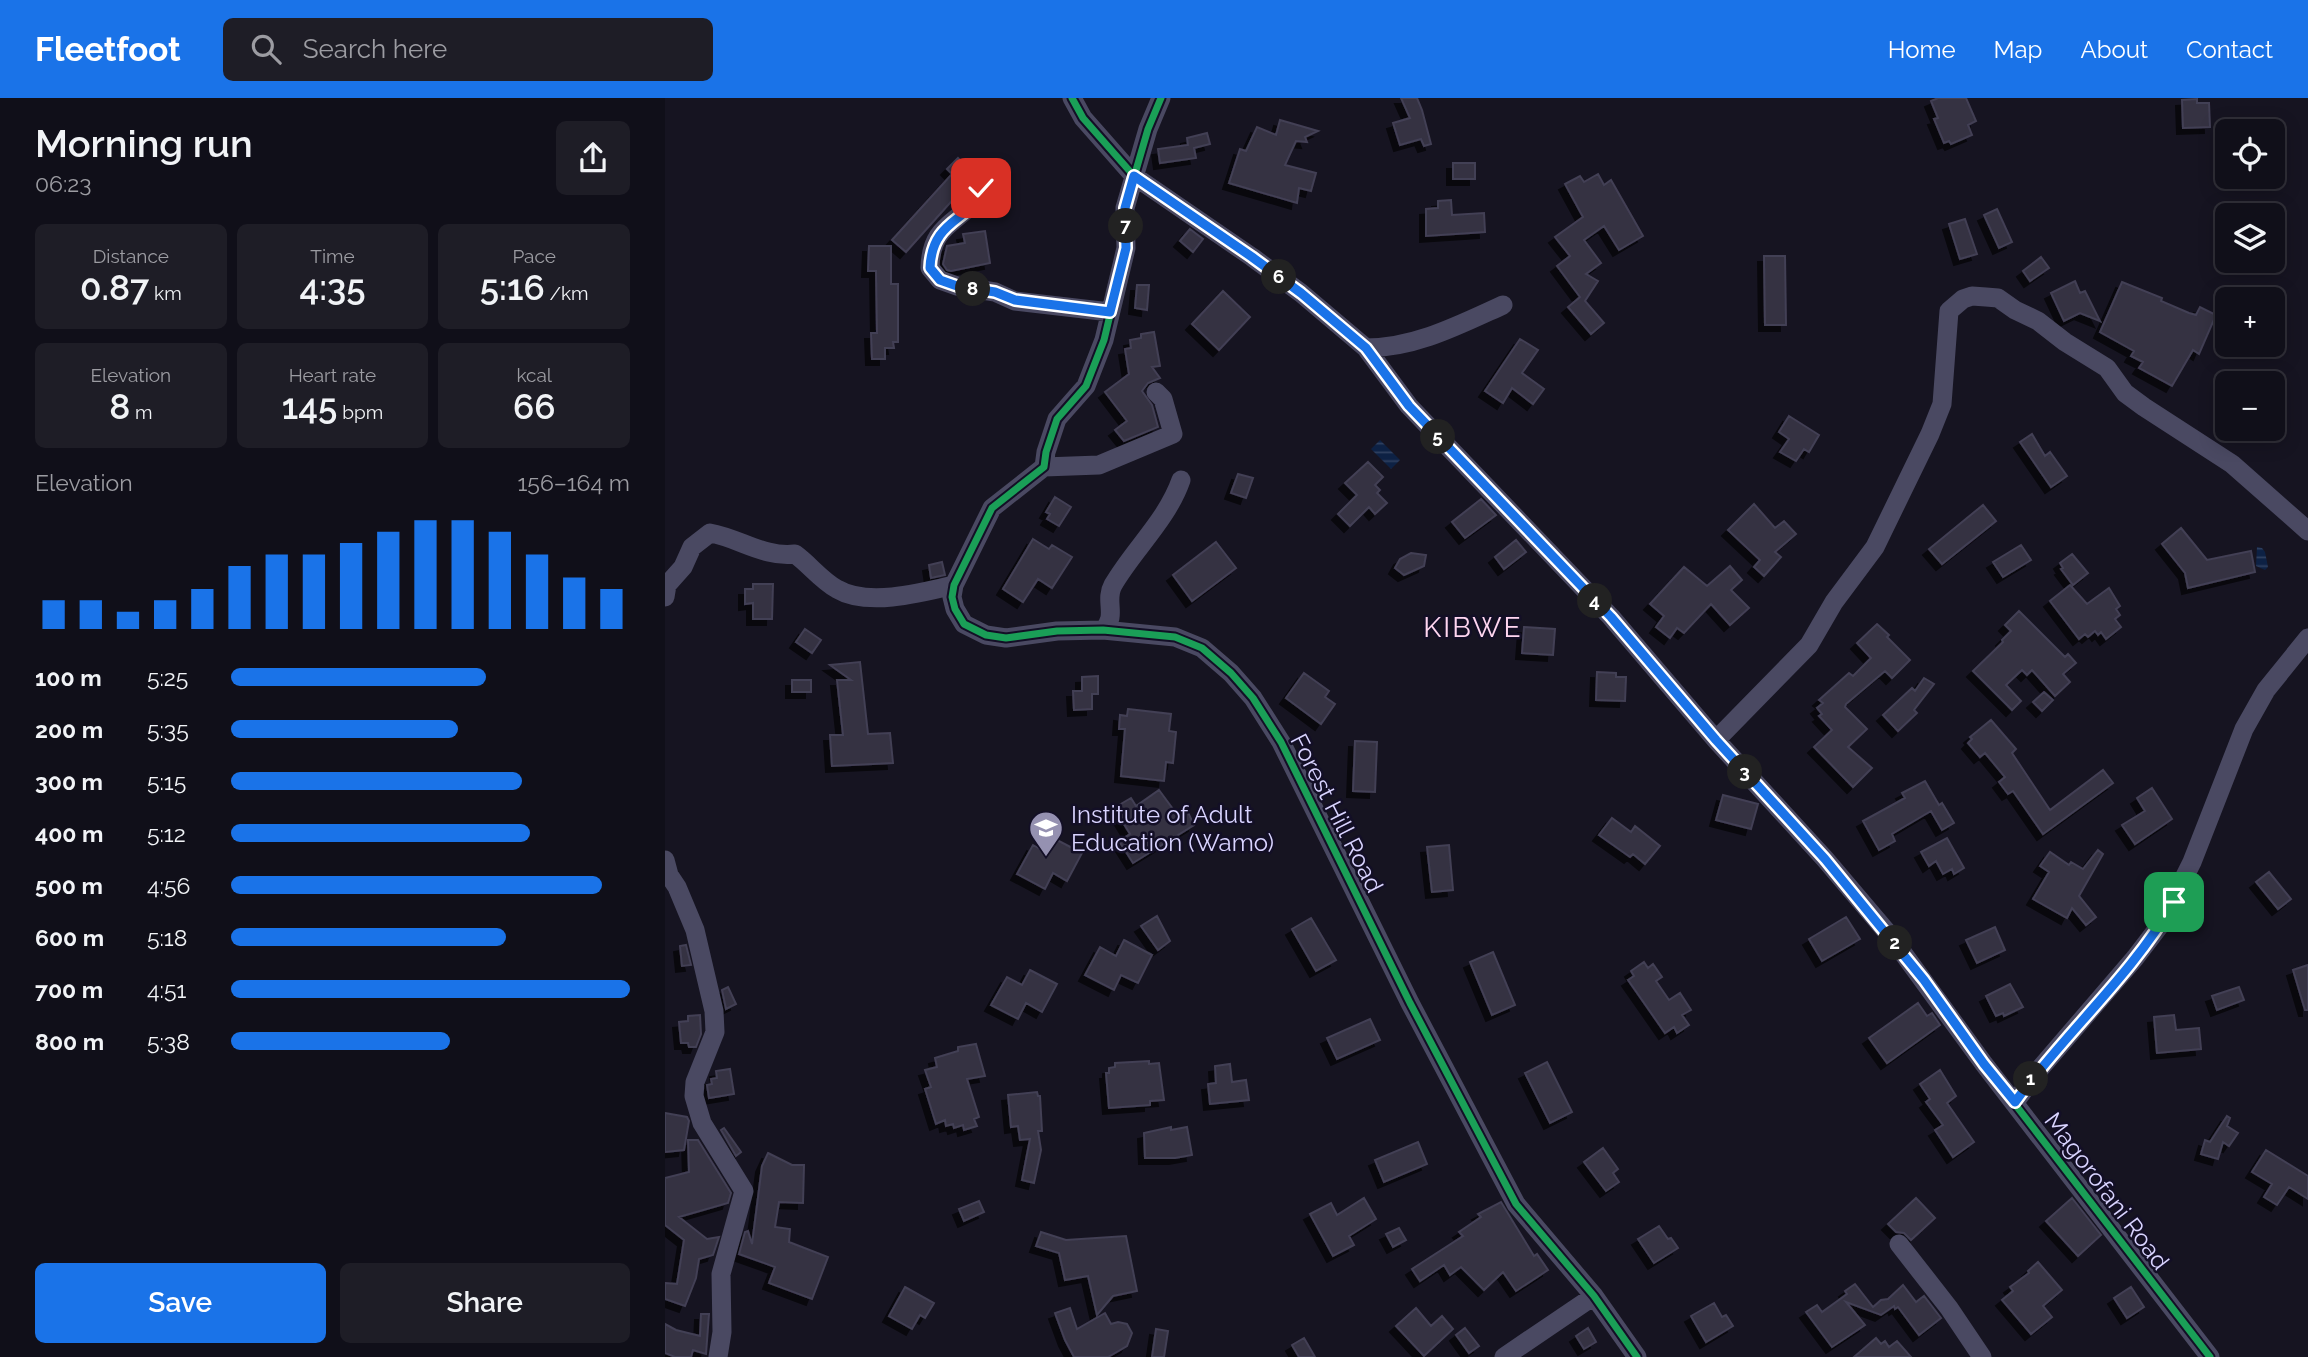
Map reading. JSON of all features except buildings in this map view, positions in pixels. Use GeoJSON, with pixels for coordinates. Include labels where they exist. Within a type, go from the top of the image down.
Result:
{"type":"FeatureCollection","features":[{"type":"Feature","properties":{"kind":"street","name":"Magorofani Road"},"geometry":{"type":"LineString","coordinates":[[1072,98],[1083,118],[1134,176],[1301,293],[1366,348],[1409,406],[1611,617],[1892,938],[2210,1357]]}},
{"type":"Feature","properties":{"kind":"street"},"geometry":{"type":"LineString","coordinates":[[1044,467],[1046,452],[1058,419],[1086,386],[1104,340],[1126,248],[1125,208],[1161,98]]}},
{"type":"Feature","properties":{"kind":"street"},"geometry":{"type":"LineString","coordinates":[[999,170],[981,188],[979,197],[938,235],[930,252],[930,268],[940,280],[957,286],[995,292],[1015,300],[1110,312]]}},
{"type":"Feature","properties":{"kind":"street"},"geometry":{"type":"LineString","coordinates":[[1716,740],[1809,645],[1834,602],[1875,547],[1942,404],[1949,311],[1957,303],[1972,296],[1998,298],[2038,321],[2106,368],[2125,393],[2232,464],[2308,531]]}},
{"type":"Feature","properties":{"kind":"street"},"geometry":{"type":"LineString","coordinates":[[1366,348],[1432,336],[1503,305]]}},
{"type":"Feature","properties":{"kind":"street"},"geometry":{"type":"LineString","coordinates":[[665,597],[667,585],[683,567],[692,547],[711,533],[784,556],[795,554],[828,583],[854,595],[916,594],[954,585],[992,508],[1044,467],[1099,465],[1173,434],[1163,399],[1156,392]]}},
{"type":"Feature","properties":{"kind":"street"},"geometry":{"type":"LineString","coordinates":[[1103,631],[1111,621],[1111,589],[1171,503],[1181,480]]}},
{"type":"Feature","properties":{"kind":"street","name":"Forest Hill Road"},"geometry":{"type":"LineString","coordinates":[[954,585],[952,597],[955,609],[964,624],[986,635],[1006,638],[1051,632],[1103,631],[1188,641],[1218,660],[1253,698],[1281,742],[1410,1003],[1516,1204],[1594,1296],[1637,1357]]}},
{"type":"Feature","properties":{"kind":"street"},"geometry":{"type":"LineString","coordinates":[[2015,1102],[2161,924],[2192,862],[2243,729],[2266,690],[2308,638]]}},
{"type":"Feature","properties":{"kind":"street"},"geometry":{"type":"LineString","coordinates":[[665,860],[669,875],[677,887],[695,930],[714,1011],[715,1032],[695,1082],[694,1096],[702,1123],[744,1191],[721,1274],[722,1332],[718,1357]]}},
{"type":"Feature","properties":{"kind":"street"},"geometry":{"type":"LineString","coordinates":[[1899,1244],[1949,1308],[1982,1357]]}},
{"type":"Feature","properties":{"kind":"street"},"geometry":{"type":"LineString","coordinates":[[1504,1357],[1594,1296]]}},
{"type":"Feature","properties":{"kind":"water"},"geometry":{"type":"Polygon","coordinates":[[[1380,440],[1400,460],[1391,469],[1371,449],[1380,440]]]}},
{"type":"Feature","properties":{"kind":"water"},"geometry":{"type":"Polygon","coordinates":[[[2257,547],[2265,552],[2268,567],[2265,570],[2256,566],[2257,547]]]}},
{"type":"Feature","properties":{"kind":"cycle path"},"geometry":{"type":"LineString","coordinates":[[1072,98],[1083,118],[1134,176],[1301,293],[1366,348],[1409,406],[1611,617],[1892,938],[1984,1064],[2210,1357]]}},
{"type":"Feature","properties":{"kind":"cycle path"},"geometry":{"type":"LineString","coordinates":[[1161,98],[1148,129],[1125,208],[1126,248],[1104,340],[1086,386],[1057,419],[1044,467],[992,508],[954,585],[952,597],[955,609],[964,624],[986,635],[1006,638],[1057,631],[1103,630],[1175,637],[1202,648],[1231,673],[1253,698],[1281,742],[1410,1003],[1516,1204],[1594,1296],[1637,1357]]}},
{"type":"Feature","properties":{"kind":"place","name":"Institute of Adult Education (Wamo)"},"geometry":{"type":"Point","coordinates":[1046,858]}},
{"type":"Feature","properties":{"kind":"district","name":"KIBWE"},"geometry":{"type":"Point","coordinates":[1473,627]}},
{"type":"Feature","properties":{"kind":"route"},"geometry":{"type":"LineString","coordinates":[[981,188],[979,197],[943,228],[930,252],[930,268],[940,280],[957,286],[995,292],[1015,300],[1110,312],[1126,248],[1125,208],[1134,176],[1301,293],[1366,348],[1409,406],[1611,617],[1716,740],[1825,859],[1892,938],[2015,1102],[2037,1072],[2135,958],[2174,902]]}}]}
